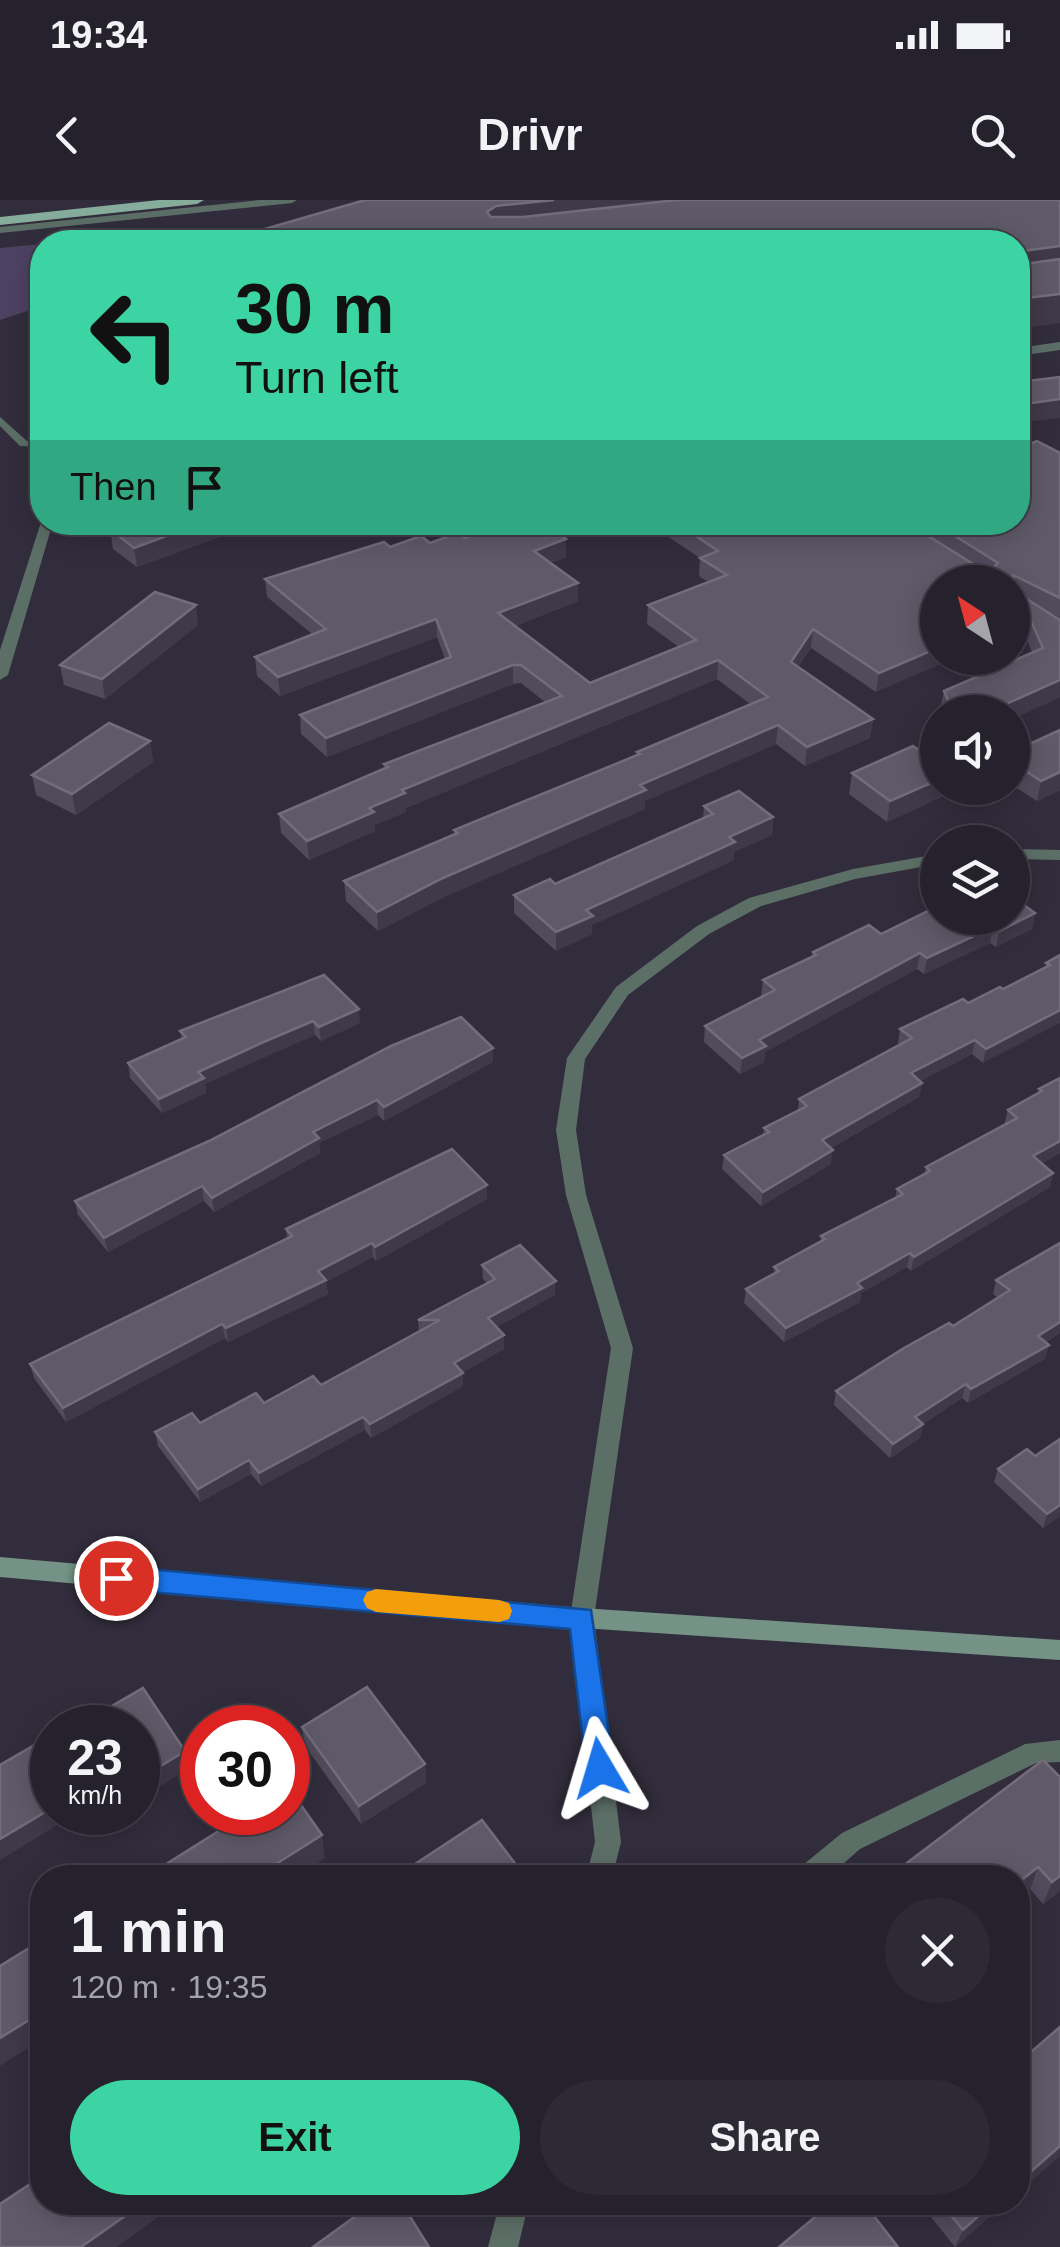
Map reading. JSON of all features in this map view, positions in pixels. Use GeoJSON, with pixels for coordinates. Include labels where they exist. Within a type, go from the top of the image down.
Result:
{"type":"FeatureCollection","features":[{"type":"Feature","properties":{"kind":"main road"},"geometry":{"type":"LineString","coordinates":[[0,210],[96,200]]}},
{"type":"Feature","properties":{"kind":"main road"},"geometry":{"type":"LineString","coordinates":[[0,221],[197,200]]}},
{"type":"Feature","properties":{"kind":"street"},"geometry":{"type":"LineString","coordinates":[[0,230],[292,200]]}},
{"type":"Feature","properties":{"kind":"street"},"geometry":{"type":"LineString","coordinates":[[1030,350],[1060,346]]}},
{"type":"Feature","properties":{"kind":"street"},"geometry":{"type":"LineString","coordinates":[[0,674],[42,535]]}},
{"type":"Feature","properties":{"kind":"street"},"geometry":{"type":"LineString","coordinates":[[1030,854],[1060,855]]}},
{"type":"Feature","properties":{"kind":"street"},"geometry":{"type":"LineString","coordinates":[[602,1865],[608,1842],[582,1618],[622,1348],[576,1194],[566,1130],[576,1058],[622,990],[703,930],[756,902],[853,874],[920,862]]}},
{"type":"Feature","properties":{"kind":"street"},"geometry":{"type":"LineString","coordinates":[[0,1568],[582,1618],[1060,1650]]}},
{"type":"Feature","properties":{"kind":"street"},"geometry":{"type":"LineString","coordinates":[[822,1865],[850,1841],[1034,1752],[1060,1751]]}},
{"type":"Feature","properties":{"kind":"street"},"geometry":{"type":"LineString","coordinates":[[503,2247],[511,2215]]}},
{"type":"Feature","properties":{"kind":"lane"},"geometry":{"type":"LineString","coordinates":[[0,420],[24,444],[30,444]]}},
{"type":"Feature","properties":{"kind":"shaded area"},"geometry":{"type":"Polygon","coordinates":[[[30,245],[30,310],[0,320],[0,248],[30,245]]]}},
{"type":"Feature","properties":{"kind":"building"},"geometry":{"type":"Polygon","coordinates":[[[365,200],[554,200],[496,206],[487,212],[491,217],[523,217],[677,200],[1060,200],[1060,246],[1030,250],[1030,230],[261,230],[365,200]]]}},
{"type":"Feature","properties":{"kind":"building"},"geometry":{"type":"Polygon","coordinates":[[[1060,259],[1060,294],[1030,298],[1030,263],[1060,259]]]}},
{"type":"Feature","properties":{"kind":"building"},"geometry":{"type":"Polygon","coordinates":[[[1060,377],[1060,399],[1030,403],[1030,381],[1060,377]]]}},
{"type":"Feature","properties":{"kind":"building"},"geometry":{"type":"Polygon","coordinates":[[[1037,441],[1060,453],[1060,598],[1030,583],[1030,565],[996,565],[954,535],[1030,535],[1030,444],[1037,441]]]}},
{"type":"Feature","properties":{"kind":"building"},"geometry":{"type":"Polygon","coordinates":[[[118,535],[169,535],[134,548],[118,535]]]}},
{"type":"Feature","properties":{"kind":"building"},"geometry":{"type":"Polygon","coordinates":[[[452,535],[561,535],[566,539],[534,551],[578,583],[498,613],[590,683],[696,640],[648,605],[727,575],[700,558],[718,551],[694,535],[927,535],[975,565],[920,565],[920,656],[879,673],[813,629],[791,662],[873,719],[807,747],[778,725],[640,785],[646,790],[443,878],[377,912],[344,881],[768,697],[718,660],[402,790],[405,793],[369,808],[374,812],[307,841],[279,814],[388,767],[384,764],[562,696],[521,665],[513,665],[326,738],[300,715],[451,657],[436,619],[278,677],[255,657],[326,629],[265,579],[384,542],[390,547],[421,536],[430,543],[452,535]]]}},
{"type":"Feature","properties":{"kind":"building"},"geometry":{"type":"Polygon","coordinates":[[[155,592],[196,605],[102,679],[60,665],[155,592]]]}},
{"type":"Feature","properties":{"kind":"building"},"geometry":{"type":"Polygon","coordinates":[[[1030,601],[1060,620],[1060,680],[1026,695],[946,695],[944,691],[981,675],[1030,675],[1030,654],[1043,648],[1030,619],[1030,601]]]}},
{"type":"Feature","properties":{"kind":"building"},"geometry":{"type":"Polygon","coordinates":[[[109,723],[150,741],[72,794],[32,775],[109,723]]]}},
{"type":"Feature","properties":{"kind":"building"},"geometry":{"type":"Polygon","coordinates":[[[1060,730],[1060,772],[1041,781],[1030,774],[1030,744],[1060,730]]]}},
{"type":"Feature","properties":{"kind":"building"},"geometry":{"type":"Polygon","coordinates":[[[913,746],[920,751],[920,788],[890,801],[852,773],[913,746]]]}},
{"type":"Feature","properties":{"kind":"building"},"geometry":{"type":"Polygon","coordinates":[[[739,791],[773,817],[729,837],[735,842],[586,910],[593,916],[556,932],[514,895],[550,879],[555,884],[713,814],[704,806],[739,791]]]}},
{"type":"Feature","properties":{"kind":"building"},"geometry":{"type":"Polygon","coordinates":[[[920,915],[920,935],[976,935],[927,958],[920,953],[759,1040],[766,1046],[742,1058],[705,1026],[775,990],[763,980],[816,955],[813,952],[869,925],[881,934],[920,915]]]}},
{"type":"Feature","properties":{"kind":"building"},"geometry":{"type":"Polygon","coordinates":[[[1060,955],[1060,1010],[986,1049],[975,1040],[911,1073],[922,1083],[822,1140],[833,1150],[763,1192],[724,1155],[769,1132],[764,1128],[807,1106],[799,1099],[912,1038],[900,1029],[963,999],[968,1003],[1003,989],[1050,965],[1046,963],[1060,955]]]}},
{"type":"Feature","properties":{"kind":"building"},"geometry":{"type":"Polygon","coordinates":[[[324,975],[359,1009],[319,1027],[313,1021],[266,1041],[198,1072],[204,1078],[159,1099],[128,1063],[186,1037],[180,1031],[324,975]]]}},
{"type":"Feature","properties":{"kind":"building"},"geometry":{"type":"Polygon","coordinates":[[[461,1017],[493,1048],[384,1107],[377,1100],[313,1132],[319,1138],[212,1198],[202,1186],[104,1238],[75,1201],[209,1141],[391,1046],[461,1017]]]}},
{"type":"Feature","properties":{"kind":"building"},"geometry":{"type":"Polygon","coordinates":[[[1060,1078],[1060,1141],[1033,1156],[1053,1173],[914,1257],[910,1253],[857,1283],[862,1288],[786,1328],[746,1289],[779,1271],[774,1267],[825,1239],[821,1236],[903,1194],[897,1189],[930,1171],[926,1167],[1017,1118],[1008,1110],[1060,1078]]]}},
{"type":"Feature","properties":{"kind":"building"},"geometry":{"type":"Polygon","coordinates":[[[452,1149],[487,1185],[375,1247],[372,1243],[318,1271],[326,1280],[226,1328],[222,1324],[63,1408],[30,1364],[292,1236],[286,1229],[452,1149]]]}},
{"type":"Feature","properties":{"kind":"building"},"geometry":{"type":"Polygon","coordinates":[[[1060,1243],[1060,1322],[1038,1336],[1049,1345],[971,1389],[966,1384],[915,1417],[923,1424],[893,1444],[836,1391],[904,1348],[949,1323],[953,1326],[1010,1290],[996,1280],[1060,1243]]]}},
{"type":"Feature","properties":{"kind":"building"},"geometry":{"type":"Polygon","coordinates":[[[520,1245],[556,1281],[488,1318],[504,1335],[454,1363],[463,1373],[370,1424],[363,1417],[259,1473],[249,1460],[198,1489],[155,1432],[192,1413],[200,1423],[256,1393],[264,1403],[313,1376],[321,1385],[440,1320],[418,1320],[495,1279],[482,1265],[520,1245]]]}},
{"type":"Feature","properties":{"kind":"building"},"geometry":{"type":"Polygon","coordinates":[[[1060,1439],[1060,1505],[1047,1514],[998,1469],[1027,1449],[1035,1456],[1060,1439]]]}},
{"type":"Feature","properties":{"kind":"building"},"geometry":{"type":"Polygon","coordinates":[[[367,1687],[425,1764],[359,1806],[310,1738],[310,1722],[367,1687]]]}},
{"type":"Feature","properties":{"kind":"building"},"geometry":{"type":"Polygon","coordinates":[[[143,1688],[154,1705],[114,1705],[143,1688]]]}},
{"type":"Feature","properties":{"kind":"building"},"geometry":{"type":"Polygon","coordinates":[[[160,1714],[180,1744],[180,1754],[160,1766],[160,1714]]]}},
{"type":"Feature","properties":{"kind":"building"},"geometry":{"type":"Polygon","coordinates":[[[30,1748],[30,1821],[0,1839],[0,1765],[30,1748]]]}},
{"type":"Feature","properties":{"kind":"building"},"geometry":{"type":"Polygon","coordinates":[[[1043,1760],[1060,1777],[1060,1876],[1052,1882],[1038,1867],[1030,1873],[1030,1865],[904,1865],[1043,1760]]]}},
{"type":"Feature","properties":{"kind":"building"},"geometry":{"type":"Polygon","coordinates":[[[310,1818],[322,1835],[275,1865],[165,1865],[212,1835],[310,1835],[310,1818]]]}},
{"type":"Feature","properties":{"kind":"building"},"geometry":{"type":"Polygon","coordinates":[[[482,1820],[516,1865],[416,1865],[482,1820]]]}},
{"type":"Feature","properties":{"kind":"building"},"geometry":{"type":"Polygon","coordinates":[[[30,1947],[30,2019],[0,2038],[0,1966],[30,1947]]]}},
{"type":"Feature","properties":{"kind":"building"},"geometry":{"type":"Polygon","coordinates":[[[1060,2027],[1060,2146],[1030,2172],[1030,2053],[1060,2027]]]}},
{"type":"Feature","properties":{"kind":"building"},"geometry":{"type":"Polygon","coordinates":[[[30,2184],[30,2215],[127,2215],[81,2247],[0,2247],[0,2204],[30,2184]]]}},
{"type":"Feature","properties":{"kind":"building"},"geometry":{"type":"Polygon","coordinates":[[[357,2215],[409,2215],[429,2247],[313,2247],[357,2215]]]}},
{"type":"Feature","properties":{"kind":"building"},"geometry":{"type":"Polygon","coordinates":[[[817,2215],[873,2215],[898,2247],[779,2247],[817,2215]]]}},
{"type":"Feature","properties":{"kind":"building"},"geometry":{"type":"Polygon","coordinates":[[[951,2215],[980,2215],[963,2230],[951,2215]]]}},
{"type":"Feature","properties":{"kind":"slow traffic"},"geometry":{"type":"LineString","coordinates":[[376,1600],[499,1611]]}},
{"type":"Feature","properties":{"kind":"route"},"geometry":{"type":"LineString","coordinates":[[116,1578],[582,1618],[600,1768]]}}]}
